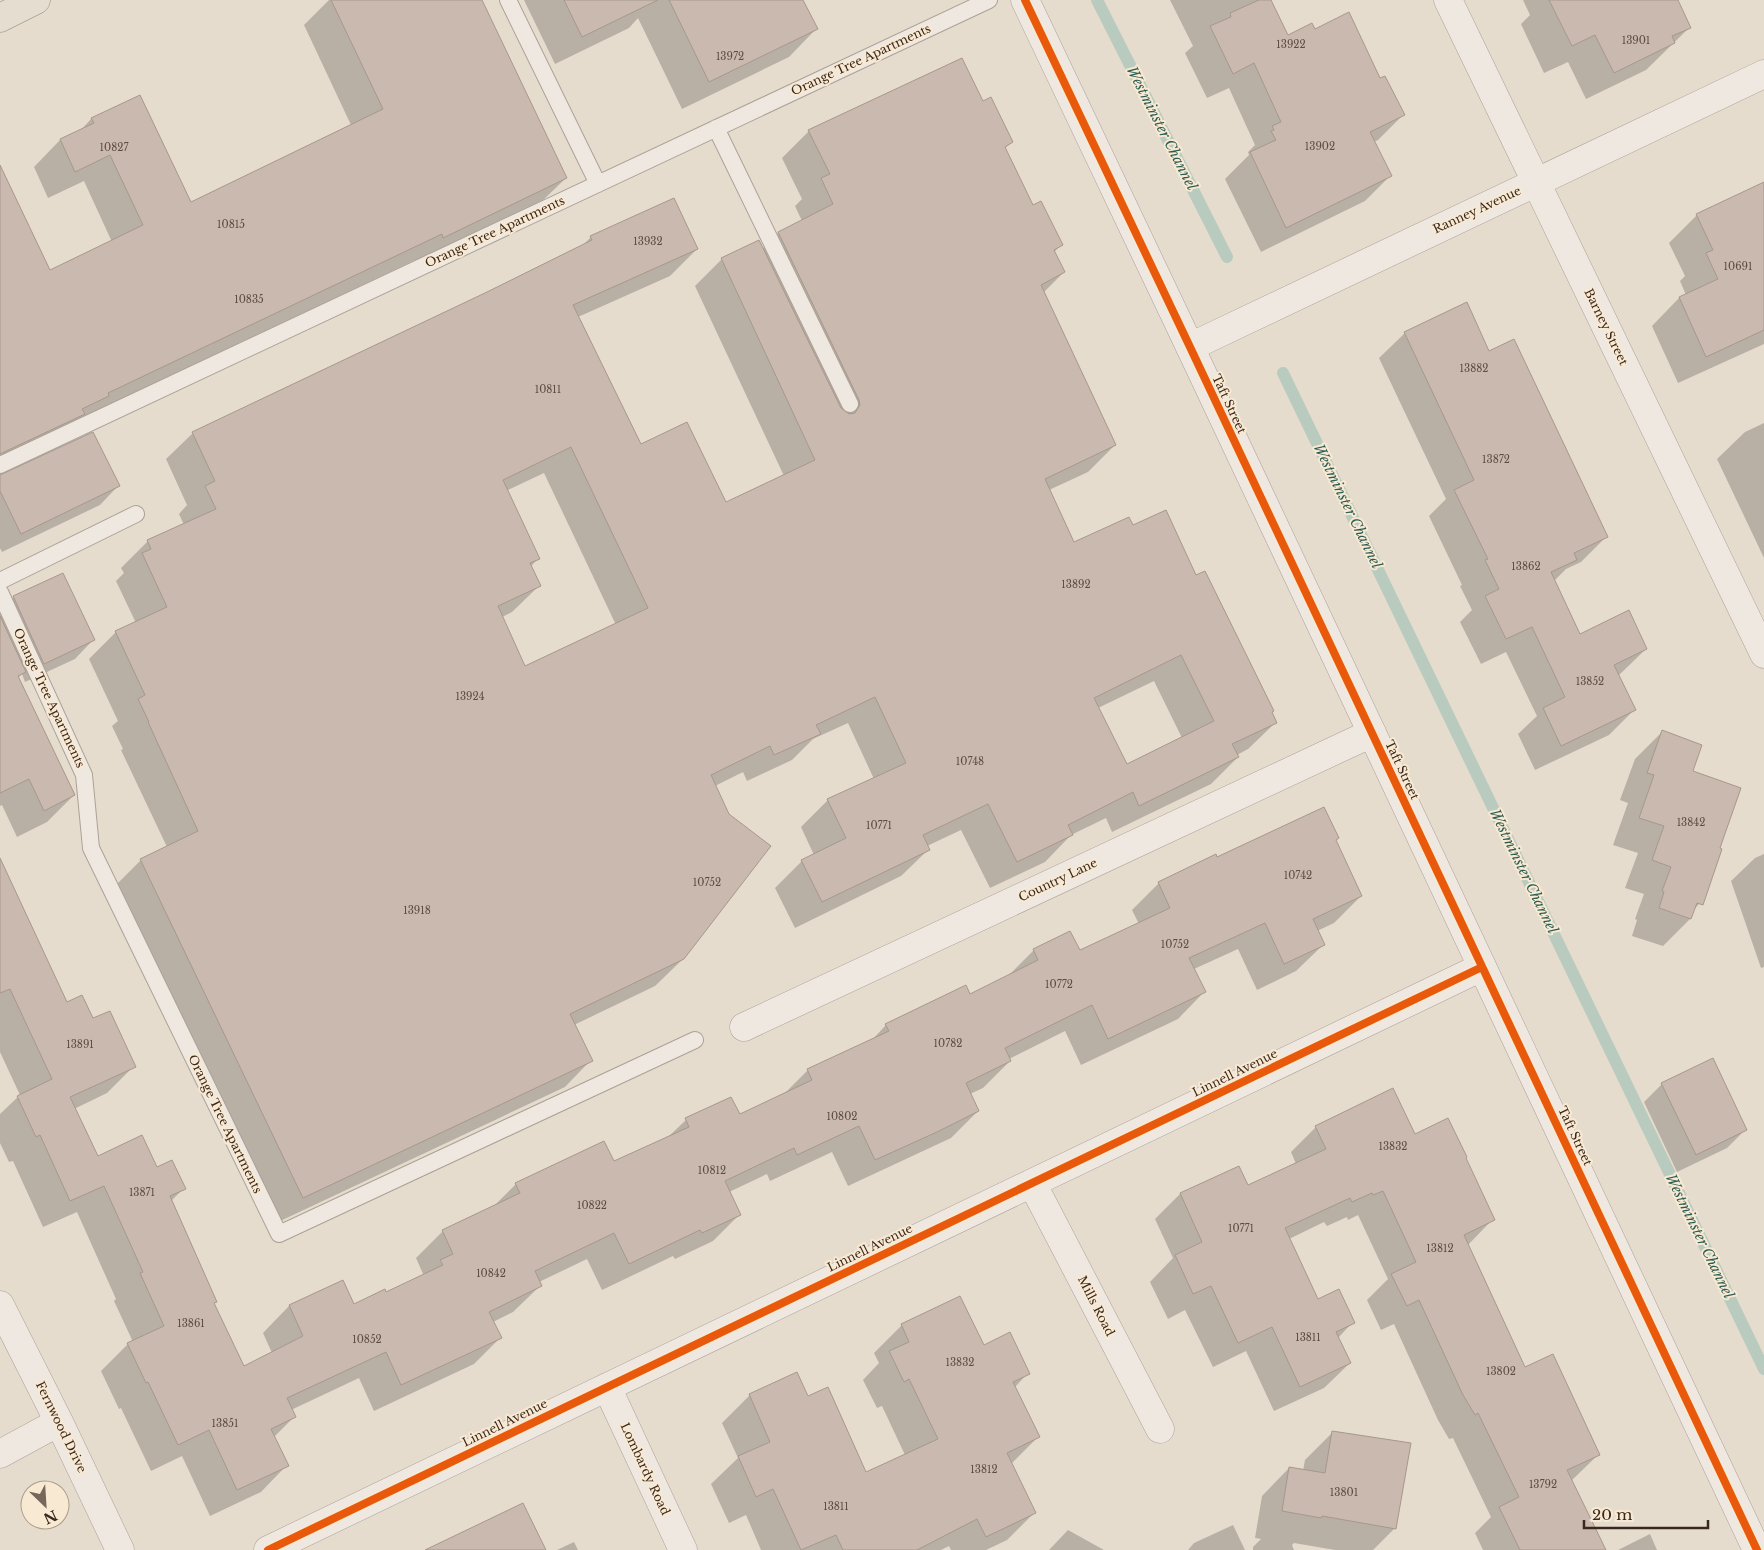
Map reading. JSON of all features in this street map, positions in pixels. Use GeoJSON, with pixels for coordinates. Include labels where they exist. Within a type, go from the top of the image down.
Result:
{"type":"FeatureCollection","features":[{"type":"Feature","properties":{"kind":"main road"},"geometry":{"type":"LineString","coordinates":[[0,18],[36,0]]}},
{"type":"Feature","properties":{"kind":"street","name":"Taft Street"},"geometry":{"type":"LineString","coordinates":[[1024,0],[1190,347],[1757,1550]]}},
{"type":"Feature","properties":{"kind":"street","name":"Barney Street"},"geometry":{"type":"LineString","coordinates":[[1448,0],[1764,654]]}},
{"type":"Feature","properties":{"kind":"street","name":"Ranney Avenue"},"geometry":{"type":"LineString","coordinates":[[1190,347],[1764,74]]}},
{"type":"Feature","properties":{"kind":"street","name":"Country Lane"},"geometry":{"type":"LineString","coordinates":[[744,1027],[1372,733]]}},
{"type":"Feature","properties":{"kind":"street","name":"Linnell Avenue"},"geometry":{"type":"LineString","coordinates":[[268,1550],[1482,967]]}},
{"type":"Feature","properties":{"kind":"street","name":"Mills Road"},"geometry":{"type":"LineString","coordinates":[[1032,1183],[1160,1429]]}},
{"type":"Feature","properties":{"kind":"street","name":"Fernwood Drive"},"geometry":{"type":"LineString","coordinates":[[0,1305],[59,1422],[120,1550]]}},
{"type":"Feature","properties":{"kind":"street","name":"Lombardy Road"},"geometry":{"type":"LineString","coordinates":[[607,1387],[683,1550]]}},
{"type":"Feature","properties":{"kind":"street"},"geometry":{"type":"LineString","coordinates":[[0,1454],[59,1422]]}},
{"type":"Feature","properties":{"kind":"lane"},"geometry":{"type":"LineString","coordinates":[[508,0],[598,184]]}},
{"type":"Feature","properties":{"kind":"lane","name":"Orange Tree Apartments"},"geometry":{"type":"LineString","coordinates":[[0,465],[990,0]]}},
{"type":"Feature","properties":{"kind":"lane"},"geometry":{"type":"LineString","coordinates":[[716,128],[850,404]]}},
{"type":"Feature","properties":{"kind":"lane"},"geometry":{"type":"LineString","coordinates":[[0,582],[136,514]]}},
{"type":"Feature","properties":{"kind":"lane","name":"Orange Tree Apartments"},"geometry":{"type":"LineString","coordinates":[[0,592],[84,775],[91,848],[279,1234],[695,1040]]}},
{"type":"Feature","properties":{"kind":"building"},"geometry":{"type":"Polygon","coordinates":[[[331,0],[482,0],[567,178],[443,238],[442,234],[108,393],[109,396],[82,409],[85,414],[0,454],[0,165],[50,270],[143,225],[110,155],[75,172],[60,139],[94,123],[91,118],[140,95],[191,202],[383,109],[331,0]]]}},
{"type":"Feature","properties":{"kind":"building"},"geometry":{"type":"Polygon","coordinates":[[[564,0],[658,0],[582,37],[564,0]]]}},
{"type":"Feature","properties":{"kind":"building"},"geometry":{"type":"Polygon","coordinates":[[[669,0],[803,0],[818,29],[709,82],[669,0]]]}},
{"type":"Feature","properties":{"kind":"building"},"geometry":{"type":"Polygon","coordinates":[[[1259,0],[1271,0],[1288,35],[1312,23],[1315,29],[1349,12],[1380,78],[1385,76],[1405,115],[1370,132],[1392,176],[1286,228],[1250,152],[1276,140],[1271,131],[1274,130],[1272,126],[1281,122],[1254,63],[1233,74],[1210,26],[1231,17],[1230,13],[1259,0]]]}},
{"type":"Feature","properties":{"kind":"building"},"geometry":{"type":"Polygon","coordinates":[[[1549,0],[1678,0],[1691,28],[1672,36],[1675,43],[1614,73],[1595,35],[1572,46],[1549,0]]]}},
{"type":"Feature","properties":{"kind":"building"},"geometry":{"type":"Polygon","coordinates":[[[962,58],[983,101],[991,97],[1013,142],[1005,147],[1033,205],[1041,201],[1063,245],[1054,250],[1065,272],[1041,285],[1116,445],[1045,479],[1074,542],[1129,517],[1133,525],[1166,510],[1196,575],[1205,571],[1274,711],[1272,712],[1277,723],[1232,744],[1239,757],[1139,806],[1133,792],[1068,825],[1073,835],[1017,862],[988,804],[923,835],[930,850],[822,902],[801,860],[846,838],[827,799],[906,763],[875,697],[816,725],[821,734],[774,755],[770,746],[711,775],[729,814],[771,846],[684,959],[570,1014],[593,1061],[303,1198],[140,859],[198,831],[138,699],[145,695],[115,631],[167,607],[142,553],[151,549],[147,540],[216,509],[205,486],[215,481],[192,432],[487,292],[592,240],[590,236],[674,198],[698,249],[573,305],[641,444],[687,422],[726,502],[815,460],[721,258],[759,240],[841,408],[849,414],[855,413],[860,405],[859,400],[778,232],[833,204],[821,178],[830,174],[808,130],[962,58]],[[571,447],[503,480],[540,559],[530,563],[541,586],[498,606],[525,666],[648,608],[571,447]],[[1181,655],[1094,698],[1127,764],[1214,721],[1181,655]]]}},
{"type":"Feature","properties":{"kind":"building"},"geometry":{"type":"Polygon","coordinates":[[[1764,182],[1764,330],[1706,357],[1679,297],[1718,279],[1706,253],[1713,250],[1696,214],[1764,182]]]}},
{"type":"Feature","properties":{"kind":"building"},"geometry":{"type":"Polygon","coordinates":[[[1467,302],[1489,351],[1514,339],[1608,537],[1574,553],[1577,560],[1551,572],[1580,634],[1629,610],[1647,649],[1614,665],[1636,710],[1561,746],[1543,708],[1565,697],[1532,627],[1506,639],[1485,596],[1499,589],[1485,560],[1488,559],[1454,490],[1474,480],[1404,332],[1467,302]]]}},
{"type":"Feature","properties":{"kind":"building"},"geometry":{"type":"Polygon","coordinates":[[[93,432],[120,486],[21,534],[0,491],[0,475],[93,432]]]}},
{"type":"Feature","properties":{"kind":"building"},"geometry":{"type":"Polygon","coordinates":[[[63,573],[95,640],[44,664],[13,596],[63,573]]]}},
{"type":"Feature","properties":{"kind":"building"},"geometry":{"type":"Polygon","coordinates":[[[0,616],[26,672],[18,676],[75,795],[44,811],[29,779],[0,793],[0,616]]]}},
{"type":"Feature","properties":{"kind":"building"},"geometry":{"type":"Polygon","coordinates":[[[1662,730],[1702,745],[1693,771],[1741,788],[1703,905],[1697,903],[1691,919],[1659,908],[1664,892],[1662,891],[1671,867],[1652,860],[1664,826],[1639,818],[1654,775],[1647,773],[1662,730]]]}},
{"type":"Feature","properties":{"kind":"building"},"geometry":{"type":"Polygon","coordinates":[[[1324,807],[1339,838],[1336,840],[1362,896],[1313,919],[1325,945],[1284,964],[1265,923],[1189,958],[1206,992],[1108,1039],[1092,1005],[1005,1048],[1011,1061],[966,1083],[979,1111],[937,1132],[875,1160],[859,1126],[797,1155],[794,1148],[725,1181],[741,1215],[702,1233],[700,1230],[629,1264],[614,1233],[535,1271],[542,1286],[489,1312],[502,1338],[401,1385],[386,1352],[287,1398],[296,1417],[271,1429],[289,1466],[237,1490],[209,1430],[178,1445],[127,1343],[164,1326],[140,1273],[143,1272],[104,1186],[70,1201],[40,1135],[36,1137],[17,1096],[52,1079],[10,989],[0,993],[0,858],[67,1002],[82,995],[93,1018],[110,1011],[136,1067],[70,1097],[98,1156],[142,1135],[157,1167],[172,1160],[186,1189],[170,1196],[217,1302],[214,1303],[244,1366],[303,1336],[289,1305],[343,1280],[354,1304],[385,1289],[386,1292],[443,1265],[440,1260],[453,1254],[442,1230],[520,1193],[515,1183],[604,1141],[614,1161],[689,1127],[685,1118],[731,1097],[740,1114],[812,1080],[807,1069],[889,1031],[885,1024],[966,985],[970,994],[1038,960],[1033,949],[1070,931],[1080,950],[1170,908],[1158,882],[1216,854],[1217,857],[1324,807]]]}},
{"type":"Feature","properties":{"kind":"building"},"geometry":{"type":"Polygon","coordinates":[[[1713,1058],[1747,1130],[1696,1155],[1661,1083],[1713,1058]]]}},
{"type":"Feature","properties":{"kind":"building"},"geometry":{"type":"Polygon","coordinates":[[[1393,1088],[1415,1134],[1448,1118],[1467,1157],[1495,1220],[1464,1235],[1525,1367],[1553,1354],[1600,1455],[1567,1470],[1606,1550],[1520,1550],[1499,1507],[1519,1497],[1478,1413],[1475,1415],[1463,1395],[1419,1300],[1407,1306],[1391,1274],[1416,1262],[1383,1191],[1373,1195],[1372,1193],[1352,1202],[1350,1198],[1285,1228],[1318,1299],[1339,1289],[1355,1323],[1336,1332],[1351,1363],[1300,1387],[1272,1327],[1238,1343],[1211,1286],[1193,1294],[1175,1255],[1202,1242],[1180,1193],[1239,1166],[1248,1185],[1326,1149],[1315,1126],[1393,1088]]]}},
{"type":"Feature","properties":{"kind":"building"},"geometry":{"type":"Polygon","coordinates":[[[960,1296],[984,1345],[1010,1332],[1030,1374],[1013,1382],[1040,1437],[1007,1453],[1036,1513],[986,1537],[977,1519],[917,1550],[843,1550],[836,1535],[801,1550],[773,1489],[756,1497],[738,1456],[770,1442],[749,1394],[797,1372],[808,1396],[828,1387],[866,1472],[938,1439],[909,1379],[904,1382],[889,1351],[909,1342],[901,1324],[960,1296]]]}},
{"type":"Feature","properties":{"kind":"building"},"geometry":{"type":"Polygon","coordinates":[[[1332,1431],[1411,1443],[1396,1529],[1282,1511],[1289,1467],[1325,1473],[1332,1431]]]}},
{"type":"Feature","properties":{"kind":"building"},"geometry":{"type":"Polygon","coordinates":[[[523,1503],[546,1550],[425,1550],[523,1503]]]}},
{"type":"Feature","properties":{"kind":"waterway","name":"Westminster Channel"},"geometry":{"type":"LineString","coordinates":[[1097,0],[1227,257]]}},
{"type":"Feature","properties":{"kind":"waterway","name":"Westminster Channel"},"geometry":{"type":"LineString","coordinates":[[1283,373],[1764,1369]]}},
{"type":"Feature","properties":{"kind":"cycle path"},"geometry":{"type":"LineString","coordinates":[[1025,0],[1757,1550]]}},
{"type":"Feature","properties":{"kind":"cycle path"},"geometry":{"type":"LineString","coordinates":[[268,1550],[1482,967]]}}]}
